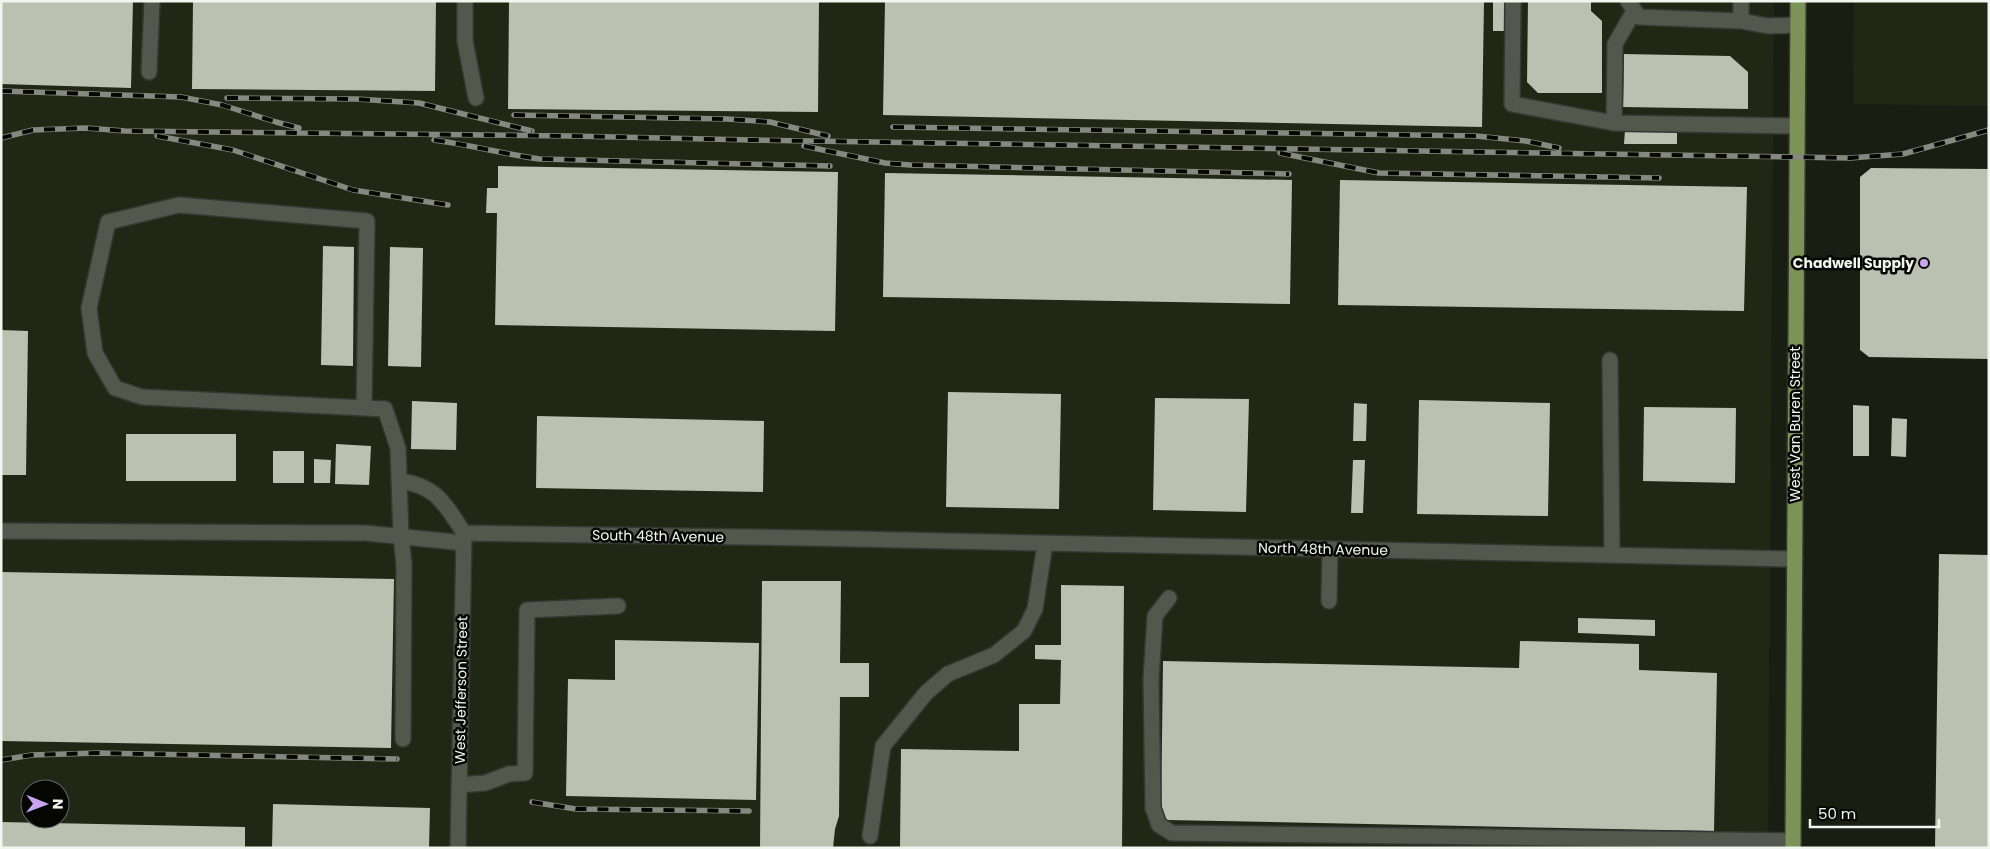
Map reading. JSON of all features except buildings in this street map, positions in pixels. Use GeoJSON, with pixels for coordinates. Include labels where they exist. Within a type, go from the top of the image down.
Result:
{"type":"FeatureCollection","features":[{"type":"Feature","properties":{"kind":"main road","name":"West Van Buren Street"},"geometry":{"type":"LineString","coordinates":[[1793,844],[1798,1]]}},
{"type":"Feature","properties":{"kind":"street"},"geometry":{"type":"LineString","coordinates":[[149,72],[152,1]]}},
{"type":"Feature","properties":{"kind":"street"},"geometry":{"type":"LineString","coordinates":[[465,1],[465,41],[476,98]]}},
{"type":"Feature","properties":{"kind":"street"},"geometry":{"type":"LineString","coordinates":[[1513,1],[1512,104],[1614,123],[1796,126]]}},
{"type":"Feature","properties":{"kind":"street"},"geometry":{"type":"LineString","coordinates":[[1741,1],[1741,21]]}},
{"type":"Feature","properties":{"kind":"street"},"geometry":{"type":"LineString","coordinates":[[1614,123],[1615,44],[1631,6]]}},
{"type":"Feature","properties":{"kind":"street"},"geometry":{"type":"LineString","coordinates":[[1631,6],[1638,17],[1741,21],[1768,26],[1798,25]]}},
{"type":"Feature","properties":{"kind":"street"},"geometry":{"type":"LineString","coordinates":[[364,408],[367,221],[179,205],[108,222],[89,308],[95,353],[115,388],[142,397],[364,408],[385,409],[398,448],[401,537],[404,564],[403,739]]}},
{"type":"Feature","properties":{"kind":"street"},"geometry":{"type":"LineString","coordinates":[[1610,360],[1612,555]]}},
{"type":"Feature","properties":{"kind":"street"},"geometry":{"type":"LineString","coordinates":[[399,481],[417,483],[442,500],[464,538]]}},
{"type":"Feature","properties":{"kind":"street","name":"South 48th Avenue"},"geometry":{"type":"LineString","coordinates":[[1,531],[366,534],[401,537],[464,538],[851,540]]}},
{"type":"Feature","properties":{"kind":"street","name":"West Jefferson Street"},"geometry":{"type":"LineString","coordinates":[[458,848],[464,538]]}},
{"type":"Feature","properties":{"kind":"street","name":"North 48th Avenue"},"geometry":{"type":"LineString","coordinates":[[851,540],[1796,559]]}},
{"type":"Feature","properties":{"kind":"street"},"geometry":{"type":"LineString","coordinates":[[870,836],[883,746],[926,694],[948,674],[994,655],[1024,631],[1035,610],[1045,544]]}},
{"type":"Feature","properties":{"kind":"street"},"geometry":{"type":"LineString","coordinates":[[1329,601],[1330,550]]}},
{"type":"Feature","properties":{"kind":"street"},"geometry":{"type":"LineString","coordinates":[[1169,598],[1155,616],[1150,679],[1153,808],[1159,826],[1172,833],[1793,844]]}},
{"type":"Feature","properties":{"kind":"street"},"geometry":{"type":"LineString","coordinates":[[459,785],[485,783],[509,774],[525,773],[528,610],[618,606]]}},
{"type":"Feature","properties":{"kind":"shaded area"},"geometry":{"type":"Polygon","coordinates":[[[1,1],[1774,1],[1768,848],[1,848],[1,1]]]}},
{"type":"Feature","properties":{"kind":"shaded area"},"geometry":{"type":"Polygon","coordinates":[[[1854,1],[1989,1],[1989,106],[1853,104],[1854,1]]]}},
{"type":"Feature","properties":{"kind":"railway"},"geometry":{"type":"LineString","coordinates":[[1,91],[181,97],[222,105],[299,128]]}},
{"type":"Feature","properties":{"kind":"railway"},"geometry":{"type":"LineString","coordinates":[[227,98],[356,99],[419,103],[532,131]]}},
{"type":"Feature","properties":{"kind":"railway"},"geometry":{"type":"LineString","coordinates":[[514,115],[727,119],[770,122],[828,136]]}},
{"type":"Feature","properties":{"kind":"railway"},"geometry":{"type":"LineString","coordinates":[[893,127],[1476,136],[1526,141],[1559,148]]}},
{"type":"Feature","properties":{"kind":"railway"},"geometry":{"type":"LineString","coordinates":[[1,138],[33,130],[86,128],[125,131],[569,136],[1850,158],[1903,154],[1989,130]]}},
{"type":"Feature","properties":{"kind":"railway"},"geometry":{"type":"LineString","coordinates":[[157,136],[233,150],[353,190],[448,205]]}},
{"type":"Feature","properties":{"kind":"railway"},"geometry":{"type":"LineString","coordinates":[[434,140],[540,159],[830,166]]}},
{"type":"Feature","properties":{"kind":"railway"},"geometry":{"type":"LineString","coordinates":[[804,146],[885,163],[910,165],[1289,174]]}},
{"type":"Feature","properties":{"kind":"railway"},"geometry":{"type":"LineString","coordinates":[[1280,153],[1379,173],[1659,178]]}},
{"type":"Feature","properties":{"kind":"railway"},"geometry":{"type":"LineString","coordinates":[[1,760],[32,755],[98,753],[397,759]]}},
{"type":"Feature","properties":{"kind":"railway"},"geometry":{"type":"LineString","coordinates":[[532,802],[576,809],[749,811]]}},
{"type":"Feature","properties":{"kind":"place","name":"Chadwell Supply"},"geometry":{"type":"Point","coordinates":[1924,263]}}]}
